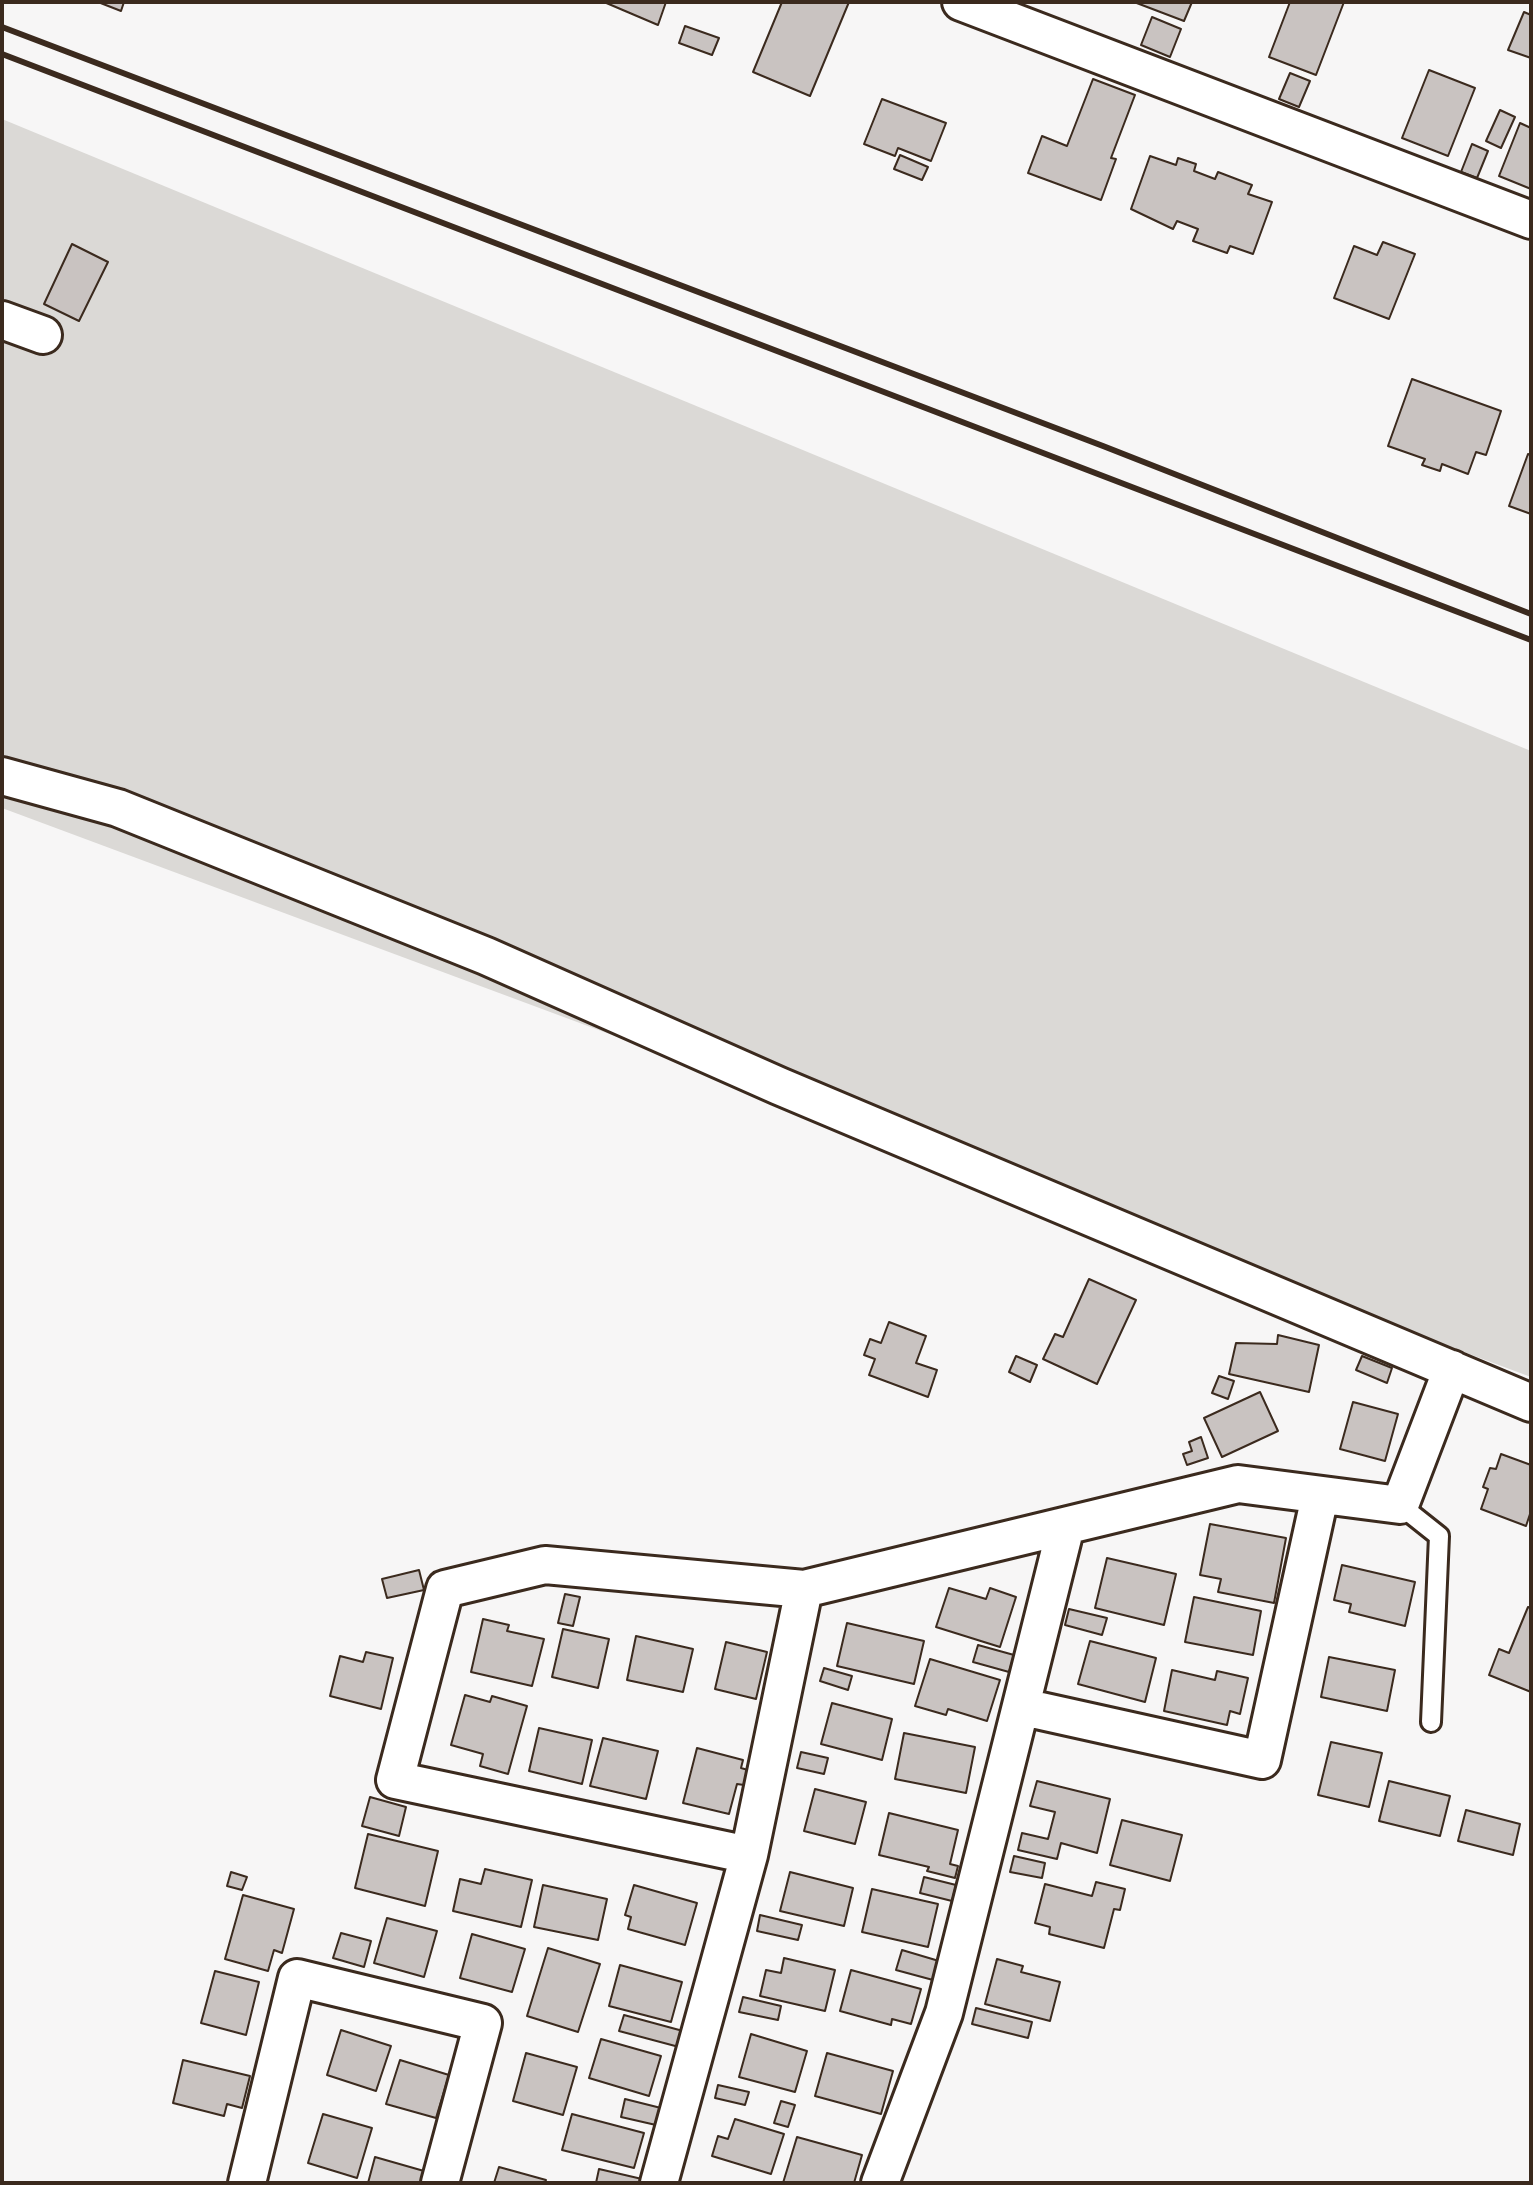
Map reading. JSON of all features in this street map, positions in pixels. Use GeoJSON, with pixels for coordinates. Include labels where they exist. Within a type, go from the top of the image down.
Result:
{"type":"FeatureCollection","features":[{"type":"Feature","properties":{"kind":"street"},"geometry":{"type":"LineString","coordinates":[[961,2],[1017,12],[1531,220]]}},
{"type":"Feature","properties":{"kind":"street"},"geometry":{"type":"LineString","coordinates":[[2,320],[43,335]]}},
{"type":"Feature","properties":{"kind":"street"},"geometry":{"type":"LineString","coordinates":[[2,776],[118,808],[486,956],[779,1086],[1531,1403]]}},
{"type":"Feature","properties":{"kind":"street"},"geometry":{"type":"LineString","coordinates":[[749,1855],[395,1780],[445,1589],[545,1565],[804,1589],[1238,1484],[1400,1505],[1452,1369]]}},
{"type":"Feature","properties":{"kind":"street"},"geometry":{"type":"LineString","coordinates":[[1023,1707],[1262,1760],[1320,1496]]}},
{"type":"Feature","properties":{"kind":"street"},"geometry":{"type":"LineString","coordinates":[[880,2183],[944,2013],[1066,1526]]}},
{"type":"Feature","properties":{"kind":"street"},"geometry":{"type":"LineString","coordinates":[[659,2183],[749,1855],[804,1589]]}},
{"type":"Feature","properties":{"kind":"street"},"geometry":{"type":"LineString","coordinates":[[247,2183],[297,1978],[483,2023],[440,2183]]}},
{"type":"Feature","properties":{"kind":"lane"},"geometry":{"type":"LineString","coordinates":[[1400,1505],[1439,1536],[1431,1722]]}},
{"type":"Feature","properties":{"kind":"shaded area"},"geometry":{"type":"Polygon","coordinates":[[[2,119],[1531,751],[1531,1377],[2,808],[2,119]]]}},
{"type":"Feature","properties":{"kind":"building"},"geometry":{"type":"Polygon","coordinates":[[[98,2],[124,2],[121,11],[98,2]]]}},
{"type":"Feature","properties":{"kind":"building"},"geometry":{"type":"Polygon","coordinates":[[[604,2],[666,2],[658,25],[604,2]]]}},
{"type":"Feature","properties":{"kind":"building"},"geometry":{"type":"Polygon","coordinates":[[[782,2],[849,2],[810,96],[753,72],[782,2]]]}},
{"type":"Feature","properties":{"kind":"building"},"geometry":{"type":"Polygon","coordinates":[[[1134,2],[1192,2],[1184,21],[1134,2]]]}},
{"type":"Feature","properties":{"kind":"building"},"geometry":{"type":"Polygon","coordinates":[[[1290,2],[1344,2],[1316,75],[1269,57],[1290,2]]]}},
{"type":"Feature","properties":{"kind":"building"},"geometry":{"type":"Polygon","coordinates":[[[1524,12],[1531,15],[1531,58],[1508,50],[1524,12]]]}},
{"type":"Feature","properties":{"kind":"building"},"geometry":{"type":"Polygon","coordinates":[[[1152,17],[1181,29],[1170,57],[1141,45],[1152,17]]]}},
{"type":"Feature","properties":{"kind":"building"},"geometry":{"type":"Polygon","coordinates":[[[685,26],[719,38],[712,55],[679,43],[685,26]]]}},
{"type":"Feature","properties":{"kind":"building"},"geometry":{"type":"Polygon","coordinates":[[[1429,70],[1475,88],[1448,156],[1402,138],[1429,70]]]}},
{"type":"Feature","properties":{"kind":"building"},"geometry":{"type":"Polygon","coordinates":[[[1290,73],[1310,81],[1299,107],[1279,99],[1290,73]]]}},
{"type":"Feature","properties":{"kind":"building"},"geometry":{"type":"Polygon","coordinates":[[[1093,79],[1135,95],[1111,158],[1116,159],[1101,200],[1028,173],[1042,136],[1067,146],[1093,79]]]}},
{"type":"Feature","properties":{"kind":"building"},"geometry":{"type":"Polygon","coordinates":[[[882,99],[946,123],[931,161],[898,148],[895,156],[864,144],[882,99]]]}},
{"type":"Feature","properties":{"kind":"building"},"geometry":{"type":"Polygon","coordinates":[[[1500,110],[1515,117],[1501,148],[1486,141],[1500,110]]]}},
{"type":"Feature","properties":{"kind":"building"},"geometry":{"type":"Polygon","coordinates":[[[1520,123],[1531,128],[1531,189],[1499,176],[1520,123]]]}},
{"type":"Feature","properties":{"kind":"building"},"geometry":{"type":"Polygon","coordinates":[[[1472,144],[1488,151],[1477,178],[1461,172],[1472,144]]]}},
{"type":"Feature","properties":{"kind":"building"},"geometry":{"type":"Polygon","coordinates":[[[900,155],[928,167],[922,180],[894,169],[900,155]]]}},
{"type":"Feature","properties":{"kind":"building"},"geometry":{"type":"Polygon","coordinates":[[[1150,156],[1176,165],[1178,158],[1196,164],[1194,171],[1215,179],[1218,172],[1252,185],[1248,194],[1272,202],[1253,254],[1230,246],[1227,253],[1193,241],[1198,229],[1177,221],[1173,229],[1131,209],[1150,156]]]}},
{"type":"Feature","properties":{"kind":"building"},"geometry":{"type":"Polygon","coordinates":[[[1383,242],[1415,254],[1389,319],[1334,298],[1354,246],[1377,255],[1383,242]]]}},
{"type":"Feature","properties":{"kind":"building"},"geometry":{"type":"Polygon","coordinates":[[[72,244],[108,262],[79,321],[44,304],[72,244]]]}},
{"type":"Feature","properties":{"kind":"building"},"geometry":{"type":"Polygon","coordinates":[[[1412,379],[1501,411],[1486,455],[1476,452],[1468,474],[1442,464],[1440,471],[1422,465],[1425,459],[1388,446],[1412,379]]]}},
{"type":"Feature","properties":{"kind":"building"},"geometry":{"type":"Polygon","coordinates":[[[1528,454],[1531,455],[1531,514],[1509,506],[1528,454]]]}},
{"type":"Feature","properties":{"kind":"building"},"geometry":{"type":"Polygon","coordinates":[[[1089,1279],[1136,1300],[1097,1384],[1043,1359],[1055,1334],[1063,1337],[1089,1279]]]}},
{"type":"Feature","properties":{"kind":"building"},"geometry":{"type":"Polygon","coordinates":[[[889,1322],[926,1336],[916,1363],[937,1370],[928,1397],[869,1375],[875,1359],[864,1355],[870,1339],[881,1343],[889,1322]]]}},
{"type":"Feature","properties":{"kind":"building"},"geometry":{"type":"Polygon","coordinates":[[[1278,1335],[1319,1345],[1309,1392],[1229,1374],[1236,1343],[1277,1344],[1278,1335]]]}},
{"type":"Feature","properties":{"kind":"building"},"geometry":{"type":"Polygon","coordinates":[[[1016,1356],[1037,1365],[1030,1382],[1009,1372],[1016,1356]]]}},
{"type":"Feature","properties":{"kind":"building"},"geometry":{"type":"Polygon","coordinates":[[[1362,1356],[1392,1368],[1387,1383],[1356,1370],[1362,1356]]]}},
{"type":"Feature","properties":{"kind":"building"},"geometry":{"type":"Polygon","coordinates":[[[1219,1376],[1234,1381],[1228,1399],[1212,1393],[1219,1376]]]}},
{"type":"Feature","properties":{"kind":"building"},"geometry":{"type":"Polygon","coordinates":[[[1260,1392],[1278,1431],[1222,1457],[1204,1418],[1260,1392]]]}},
{"type":"Feature","properties":{"kind":"building"},"geometry":{"type":"Polygon","coordinates":[[[1353,1402],[1398,1414],[1385,1461],[1340,1449],[1353,1402]]]}},
{"type":"Feature","properties":{"kind":"building"},"geometry":{"type":"Polygon","coordinates":[[[1201,1437],[1208,1458],[1187,1465],[1183,1454],[1192,1451],[1189,1442],[1201,1437]]]}},
{"type":"Feature","properties":{"kind":"building"},"geometry":{"type":"Polygon","coordinates":[[[1501,1454],[1531,1465],[1531,1511],[1526,1526],[1481,1509],[1488,1489],[1483,1487],[1490,1468],[1496,1469],[1501,1454]]]}},
{"type":"Feature","properties":{"kind":"building"},"geometry":{"type":"Polygon","coordinates":[[[1210,1524],[1286,1538],[1274,1603],[1218,1592],[1221,1579],[1200,1575],[1210,1524]]]}},
{"type":"Feature","properties":{"kind":"building"},"geometry":{"type":"Polygon","coordinates":[[[1107,1558],[1176,1574],[1164,1625],[1095,1608],[1107,1558]]]}},
{"type":"Feature","properties":{"kind":"building"},"geometry":{"type":"Polygon","coordinates":[[[1342,1565],[1415,1582],[1405,1626],[1349,1612],[1351,1604],[1334,1600],[1342,1565]]]}},
{"type":"Feature","properties":{"kind":"building"},"geometry":{"type":"Polygon","coordinates":[[[419,1570],[424,1590],[387,1598],[382,1579],[419,1570]]]}},
{"type":"Feature","properties":{"kind":"building"},"geometry":{"type":"Polygon","coordinates":[[[949,1588],[986,1599],[990,1588],[1016,1597],[1000,1647],[936,1627],[949,1588]]]}},
{"type":"Feature","properties":{"kind":"building"},"geometry":{"type":"Polygon","coordinates":[[[565,1594],[580,1597],[573,1626],[558,1623],[565,1594]]]}},
{"type":"Feature","properties":{"kind":"building"},"geometry":{"type":"Polygon","coordinates":[[[1194,1597],[1261,1611],[1253,1655],[1185,1642],[1194,1597]]]}},
{"type":"Feature","properties":{"kind":"building"},"geometry":{"type":"Polygon","coordinates":[[[1528,1607],[1531,1608],[1531,1692],[1489,1675],[1499,1649],[1509,1653],[1528,1607]]]}},
{"type":"Feature","properties":{"kind":"building"},"geometry":{"type":"Polygon","coordinates":[[[1069,1609],[1107,1618],[1102,1635],[1065,1625],[1069,1609]]]}},
{"type":"Feature","properties":{"kind":"building"},"geometry":{"type":"Polygon","coordinates":[[[483,1619],[509,1625],[507,1631],[544,1639],[532,1686],[471,1672],[483,1619]]]}},
{"type":"Feature","properties":{"kind":"building"},"geometry":{"type":"Polygon","coordinates":[[[847,1623],[924,1641],[914,1684],[837,1666],[847,1623]]]}},
{"type":"Feature","properties":{"kind":"building"},"geometry":{"type":"Polygon","coordinates":[[[563,1629],[609,1639],[598,1688],[552,1677],[563,1629]]]}},
{"type":"Feature","properties":{"kind":"building"},"geometry":{"type":"Polygon","coordinates":[[[636,1636],[693,1649],[683,1692],[627,1680],[636,1636]]]}},
{"type":"Feature","properties":{"kind":"building"},"geometry":{"type":"Polygon","coordinates":[[[1090,1641],[1156,1658],[1145,1702],[1078,1684],[1090,1641]]]}},
{"type":"Feature","properties":{"kind":"building"},"geometry":{"type":"Polygon","coordinates":[[[726,1642],[767,1652],[756,1699],[715,1689],[726,1642]]]}},
{"type":"Feature","properties":{"kind":"building"},"geometry":{"type":"Polygon","coordinates":[[[978,1645],[1014,1655],[1009,1672],[973,1662],[978,1645]]]}},
{"type":"Feature","properties":{"kind":"building"},"geometry":{"type":"Polygon","coordinates":[[[366,1652],[393,1658],[381,1709],[330,1696],[340,1656],[363,1662],[366,1652]]]}},
{"type":"Feature","properties":{"kind":"building"},"geometry":{"type":"Polygon","coordinates":[[[1329,1657],[1395,1670],[1387,1711],[1321,1697],[1329,1657]]]}},
{"type":"Feature","properties":{"kind":"building"},"geometry":{"type":"Polygon","coordinates":[[[930,1659],[1000,1680],[987,1721],[948,1709],[946,1715],[915,1706],[930,1659]]]}},
{"type":"Feature","properties":{"kind":"building"},"geometry":{"type":"Polygon","coordinates":[[[824,1668],[852,1676],[848,1690],[820,1681],[824,1668]]]}},
{"type":"Feature","properties":{"kind":"building"},"geometry":{"type":"Polygon","coordinates":[[[1172,1670],[1215,1680],[1217,1671],[1248,1678],[1240,1714],[1230,1711],[1227,1725],[1164,1711],[1172,1670]]]}},
{"type":"Feature","properties":{"kind":"building"},"geometry":{"type":"Polygon","coordinates":[[[465,1695],[490,1702],[492,1696],[527,1706],[508,1774],[480,1766],[483,1754],[451,1745],[465,1695]]]}},
{"type":"Feature","properties":{"kind":"building"},"geometry":{"type":"Polygon","coordinates":[[[832,1703],[892,1719],[882,1760],[821,1744],[832,1703]]]}},
{"type":"Feature","properties":{"kind":"building"},"geometry":{"type":"Polygon","coordinates":[[[539,1728],[592,1740],[582,1784],[529,1771],[539,1728]]]}},
{"type":"Feature","properties":{"kind":"building"},"geometry":{"type":"Polygon","coordinates":[[[904,1733],[975,1747],[966,1793],[895,1779],[904,1733]]]}},
{"type":"Feature","properties":{"kind":"building"},"geometry":{"type":"Polygon","coordinates":[[[603,1738],[658,1751],[646,1799],[590,1786],[603,1738]]]}},
{"type":"Feature","properties":{"kind":"building"},"geometry":{"type":"Polygon","coordinates":[[[1331,1742],[1382,1753],[1369,1807],[1318,1795],[1331,1742]]]}},
{"type":"Feature","properties":{"kind":"building"},"geometry":{"type":"Polygon","coordinates":[[[697,1748],[743,1760],[741,1768],[748,1770],[744,1785],[737,1784],[729,1814],[683,1803],[697,1748]]]}},
{"type":"Feature","properties":{"kind":"building"},"geometry":{"type":"Polygon","coordinates":[[[801,1752],[828,1758],[824,1774],[797,1768],[801,1752]]]}},
{"type":"Feature","properties":{"kind":"building"},"geometry":{"type":"Polygon","coordinates":[[[1037,1781],[1110,1799],[1097,1853],[1061,1843],[1057,1859],[1018,1850],[1022,1833],[1048,1839],[1055,1812],[1030,1806],[1037,1781]]]}},
{"type":"Feature","properties":{"kind":"building"},"geometry":{"type":"Polygon","coordinates":[[[1389,1781],[1450,1796],[1440,1836],[1379,1821],[1389,1781]]]}},
{"type":"Feature","properties":{"kind":"building"},"geometry":{"type":"Polygon","coordinates":[[[815,1789],[866,1802],[855,1844],[804,1831],[815,1789]]]}},
{"type":"Feature","properties":{"kind":"building"},"geometry":{"type":"Polygon","coordinates":[[[370,1797],[406,1807],[399,1836],[362,1826],[370,1797]]]}},
{"type":"Feature","properties":{"kind":"building"},"geometry":{"type":"Polygon","coordinates":[[[1466,1810],[1520,1824],[1513,1855],[1458,1841],[1466,1810]]]}},
{"type":"Feature","properties":{"kind":"building"},"geometry":{"type":"Polygon","coordinates":[[[889,1813],[958,1830],[950,1864],[958,1866],[955,1878],[927,1871],[929,1867],[879,1855],[889,1813]]]}},
{"type":"Feature","properties":{"kind":"building"},"geometry":{"type":"Polygon","coordinates":[[[1122,1820],[1182,1835],[1170,1881],[1110,1865],[1122,1820]]]}},
{"type":"Feature","properties":{"kind":"building"},"geometry":{"type":"Polygon","coordinates":[[[368,1834],[438,1851],[425,1906],[355,1888],[368,1834]]]}},
{"type":"Feature","properties":{"kind":"building"},"geometry":{"type":"Polygon","coordinates":[[[1014,1856],[1045,1863],[1042,1878],[1010,1872],[1014,1856]]]}},
{"type":"Feature","properties":{"kind":"building"},"geometry":{"type":"Polygon","coordinates":[[[485,1869],[532,1880],[521,1927],[453,1911],[460,1879],[481,1884],[485,1869]]]}},
{"type":"Feature","properties":{"kind":"building"},"geometry":{"type":"Polygon","coordinates":[[[231,1872],[247,1877],[242,1890],[227,1886],[231,1872]]]}},
{"type":"Feature","properties":{"kind":"building"},"geometry":{"type":"Polygon","coordinates":[[[790,1872],[853,1888],[844,1926],[780,1911],[790,1872]]]}},
{"type":"Feature","properties":{"kind":"building"},"geometry":{"type":"Polygon","coordinates":[[[924,1877],[956,1885],[952,1901],[920,1893],[924,1877]]]}},
{"type":"Feature","properties":{"kind":"building"},"geometry":{"type":"Polygon","coordinates":[[[1096,1882],[1125,1889],[1120,1910],[1114,1909],[1104,1948],[1049,1934],[1050,1927],[1035,1923],[1045,1884],[1092,1896],[1096,1882]]]}},
{"type":"Feature","properties":{"kind":"building"},"geometry":{"type":"Polygon","coordinates":[[[543,1885],[607,1899],[598,1940],[534,1927],[543,1885]]]}},
{"type":"Feature","properties":{"kind":"building"},"geometry":{"type":"Polygon","coordinates":[[[634,1885],[697,1903],[685,1945],[628,1929],[631,1917],[625,1915],[634,1885]]]}},
{"type":"Feature","properties":{"kind":"building"},"geometry":{"type":"Polygon","coordinates":[[[872,1889],[938,1904],[928,1947],[862,1932],[872,1889]]]}},
{"type":"Feature","properties":{"kind":"building"},"geometry":{"type":"Polygon","coordinates":[[[243,1895],[294,1909],[282,1953],[274,1950],[268,1971],[225,1959],[243,1895]]]}},
{"type":"Feature","properties":{"kind":"building"},"geometry":{"type":"Polygon","coordinates":[[[760,1915],[802,1925],[798,1940],[757,1931],[760,1915]]]}},
{"type":"Feature","properties":{"kind":"building"},"geometry":{"type":"Polygon","coordinates":[[[387,1918],[437,1931],[424,1977],[374,1963],[387,1918]]]}},
{"type":"Feature","properties":{"kind":"building"},"geometry":{"type":"Polygon","coordinates":[[[341,1933],[371,1941],[364,1967],[333,1958],[341,1933]]]}},
{"type":"Feature","properties":{"kind":"building"},"geometry":{"type":"Polygon","coordinates":[[[472,1934],[525,1949],[512,1992],[460,1978],[472,1934]]]}},
{"type":"Feature","properties":{"kind":"building"},"geometry":{"type":"Polygon","coordinates":[[[548,1948],[600,1964],[578,2032],[527,2016],[548,1948]]]}},
{"type":"Feature","properties":{"kind":"building"},"geometry":{"type":"Polygon","coordinates":[[[902,1950],[939,1961],[933,1980],[896,1970],[902,1950]]]}},
{"type":"Feature","properties":{"kind":"building"},"geometry":{"type":"Polygon","coordinates":[[[784,1958],[835,1970],[825,2011],[760,1996],[766,1970],[781,1973],[784,1958]]]}},
{"type":"Feature","properties":{"kind":"building"},"geometry":{"type":"Polygon","coordinates":[[[997,1959],[1023,1966],[1021,1972],[1060,1982],[1050,2021],[985,2004],[997,1959]]]}},
{"type":"Feature","properties":{"kind":"building"},"geometry":{"type":"Polygon","coordinates":[[[620,1965],[682,1982],[671,2022],[609,2006],[620,1965]]]}},
{"type":"Feature","properties":{"kind":"building"},"geometry":{"type":"Polygon","coordinates":[[[851,1970],[921,1989],[911,2024],[892,2019],[891,2025],[840,2011],[851,1970]]]}},
{"type":"Feature","properties":{"kind":"building"},"geometry":{"type":"Polygon","coordinates":[[[215,1971],[259,1982],[246,2035],[201,2023],[215,1971]]]}},
{"type":"Feature","properties":{"kind":"building"},"geometry":{"type":"Polygon","coordinates":[[[743,1997],[781,2006],[778,2020],[739,2012],[743,1997]]]}},
{"type":"Feature","properties":{"kind":"building"},"geometry":{"type":"Polygon","coordinates":[[[976,2008],[1032,2022],[1028,2038],[972,2024],[976,2008]]]}},
{"type":"Feature","properties":{"kind":"building"},"geometry":{"type":"Polygon","coordinates":[[[624,2015],[683,2031],[679,2047],[619,2031],[624,2015]]]}},
{"type":"Feature","properties":{"kind":"building"},"geometry":{"type":"Polygon","coordinates":[[[341,2030],[391,2046],[376,2091],[327,2075],[341,2030]]]}},
{"type":"Feature","properties":{"kind":"building"},"geometry":{"type":"Polygon","coordinates":[[[751,2034],[807,2051],[795,2092],[739,2077],[751,2034]]]}},
{"type":"Feature","properties":{"kind":"building"},"geometry":{"type":"Polygon","coordinates":[[[601,2039],[661,2056],[649,2096],[589,2078],[601,2039]]]}},
{"type":"Feature","properties":{"kind":"building"},"geometry":{"type":"Polygon","coordinates":[[[526,2053],[577,2067],[563,2115],[513,2101],[526,2053]]]}},
{"type":"Feature","properties":{"kind":"building"},"geometry":{"type":"Polygon","coordinates":[[[827,2053],[893,2071],[881,2114],[815,2096],[827,2053]]]}},
{"type":"Feature","properties":{"kind":"building"},"geometry":{"type":"Polygon","coordinates":[[[183,2060],[250,2076],[242,2108],[227,2104],[224,2116],[173,2103],[183,2060]]]}},
{"type":"Feature","properties":{"kind":"building"},"geometry":{"type":"Polygon","coordinates":[[[400,2060],[449,2075],[436,2118],[386,2104],[400,2060]]]}},
{"type":"Feature","properties":{"kind":"building"},"geometry":{"type":"Polygon","coordinates":[[[718,2085],[749,2092],[745,2105],[715,2098],[718,2085]]]}},
{"type":"Feature","properties":{"kind":"building"},"geometry":{"type":"Polygon","coordinates":[[[625,2099],[661,2108],[656,2125],[621,2117],[625,2099]]]}},
{"type":"Feature","properties":{"kind":"building"},"geometry":{"type":"Polygon","coordinates":[[[781,2101],[795,2105],[788,2127],[774,2123],[781,2101]]]}},
{"type":"Feature","properties":{"kind":"building"},"geometry":{"type":"Polygon","coordinates":[[[323,2114],[372,2128],[357,2178],[308,2163],[323,2114]]]}},
{"type":"Feature","properties":{"kind":"building"},"geometry":{"type":"Polygon","coordinates":[[[572,2114],[644,2133],[634,2168],[562,2150],[572,2114]]]}},
{"type":"Feature","properties":{"kind":"building"},"geometry":{"type":"Polygon","coordinates":[[[735,2119],[784,2134],[771,2174],[712,2156],[718,2136],[728,2139],[735,2119]]]}},
{"type":"Feature","properties":{"kind":"building"},"geometry":{"type":"Polygon","coordinates":[[[797,2137],[862,2155],[854,2183],[783,2183],[797,2137]]]}},
{"type":"Feature","properties":{"kind":"building"},"geometry":{"type":"Polygon","coordinates":[[[375,2157],[424,2171],[421,2183],[368,2183],[375,2157]]]}},
{"type":"Feature","properties":{"kind":"building"},"geometry":{"type":"Polygon","coordinates":[[[499,2167],[546,2180],[545,2183],[494,2183],[499,2167]]]}},
{"type":"Feature","properties":{"kind":"building"},"geometry":{"type":"Polygon","coordinates":[[[599,2169],[642,2179],[641,2183],[596,2183],[599,2169]]]}},
{"type":"Feature","properties":{"kind":"railway"},"geometry":{"type":"LineString","coordinates":[[2,27],[1103,446],[1531,614]]}},
{"type":"Feature","properties":{"kind":"railway"},"geometry":{"type":"LineString","coordinates":[[2,54],[1531,640]]}}]}
